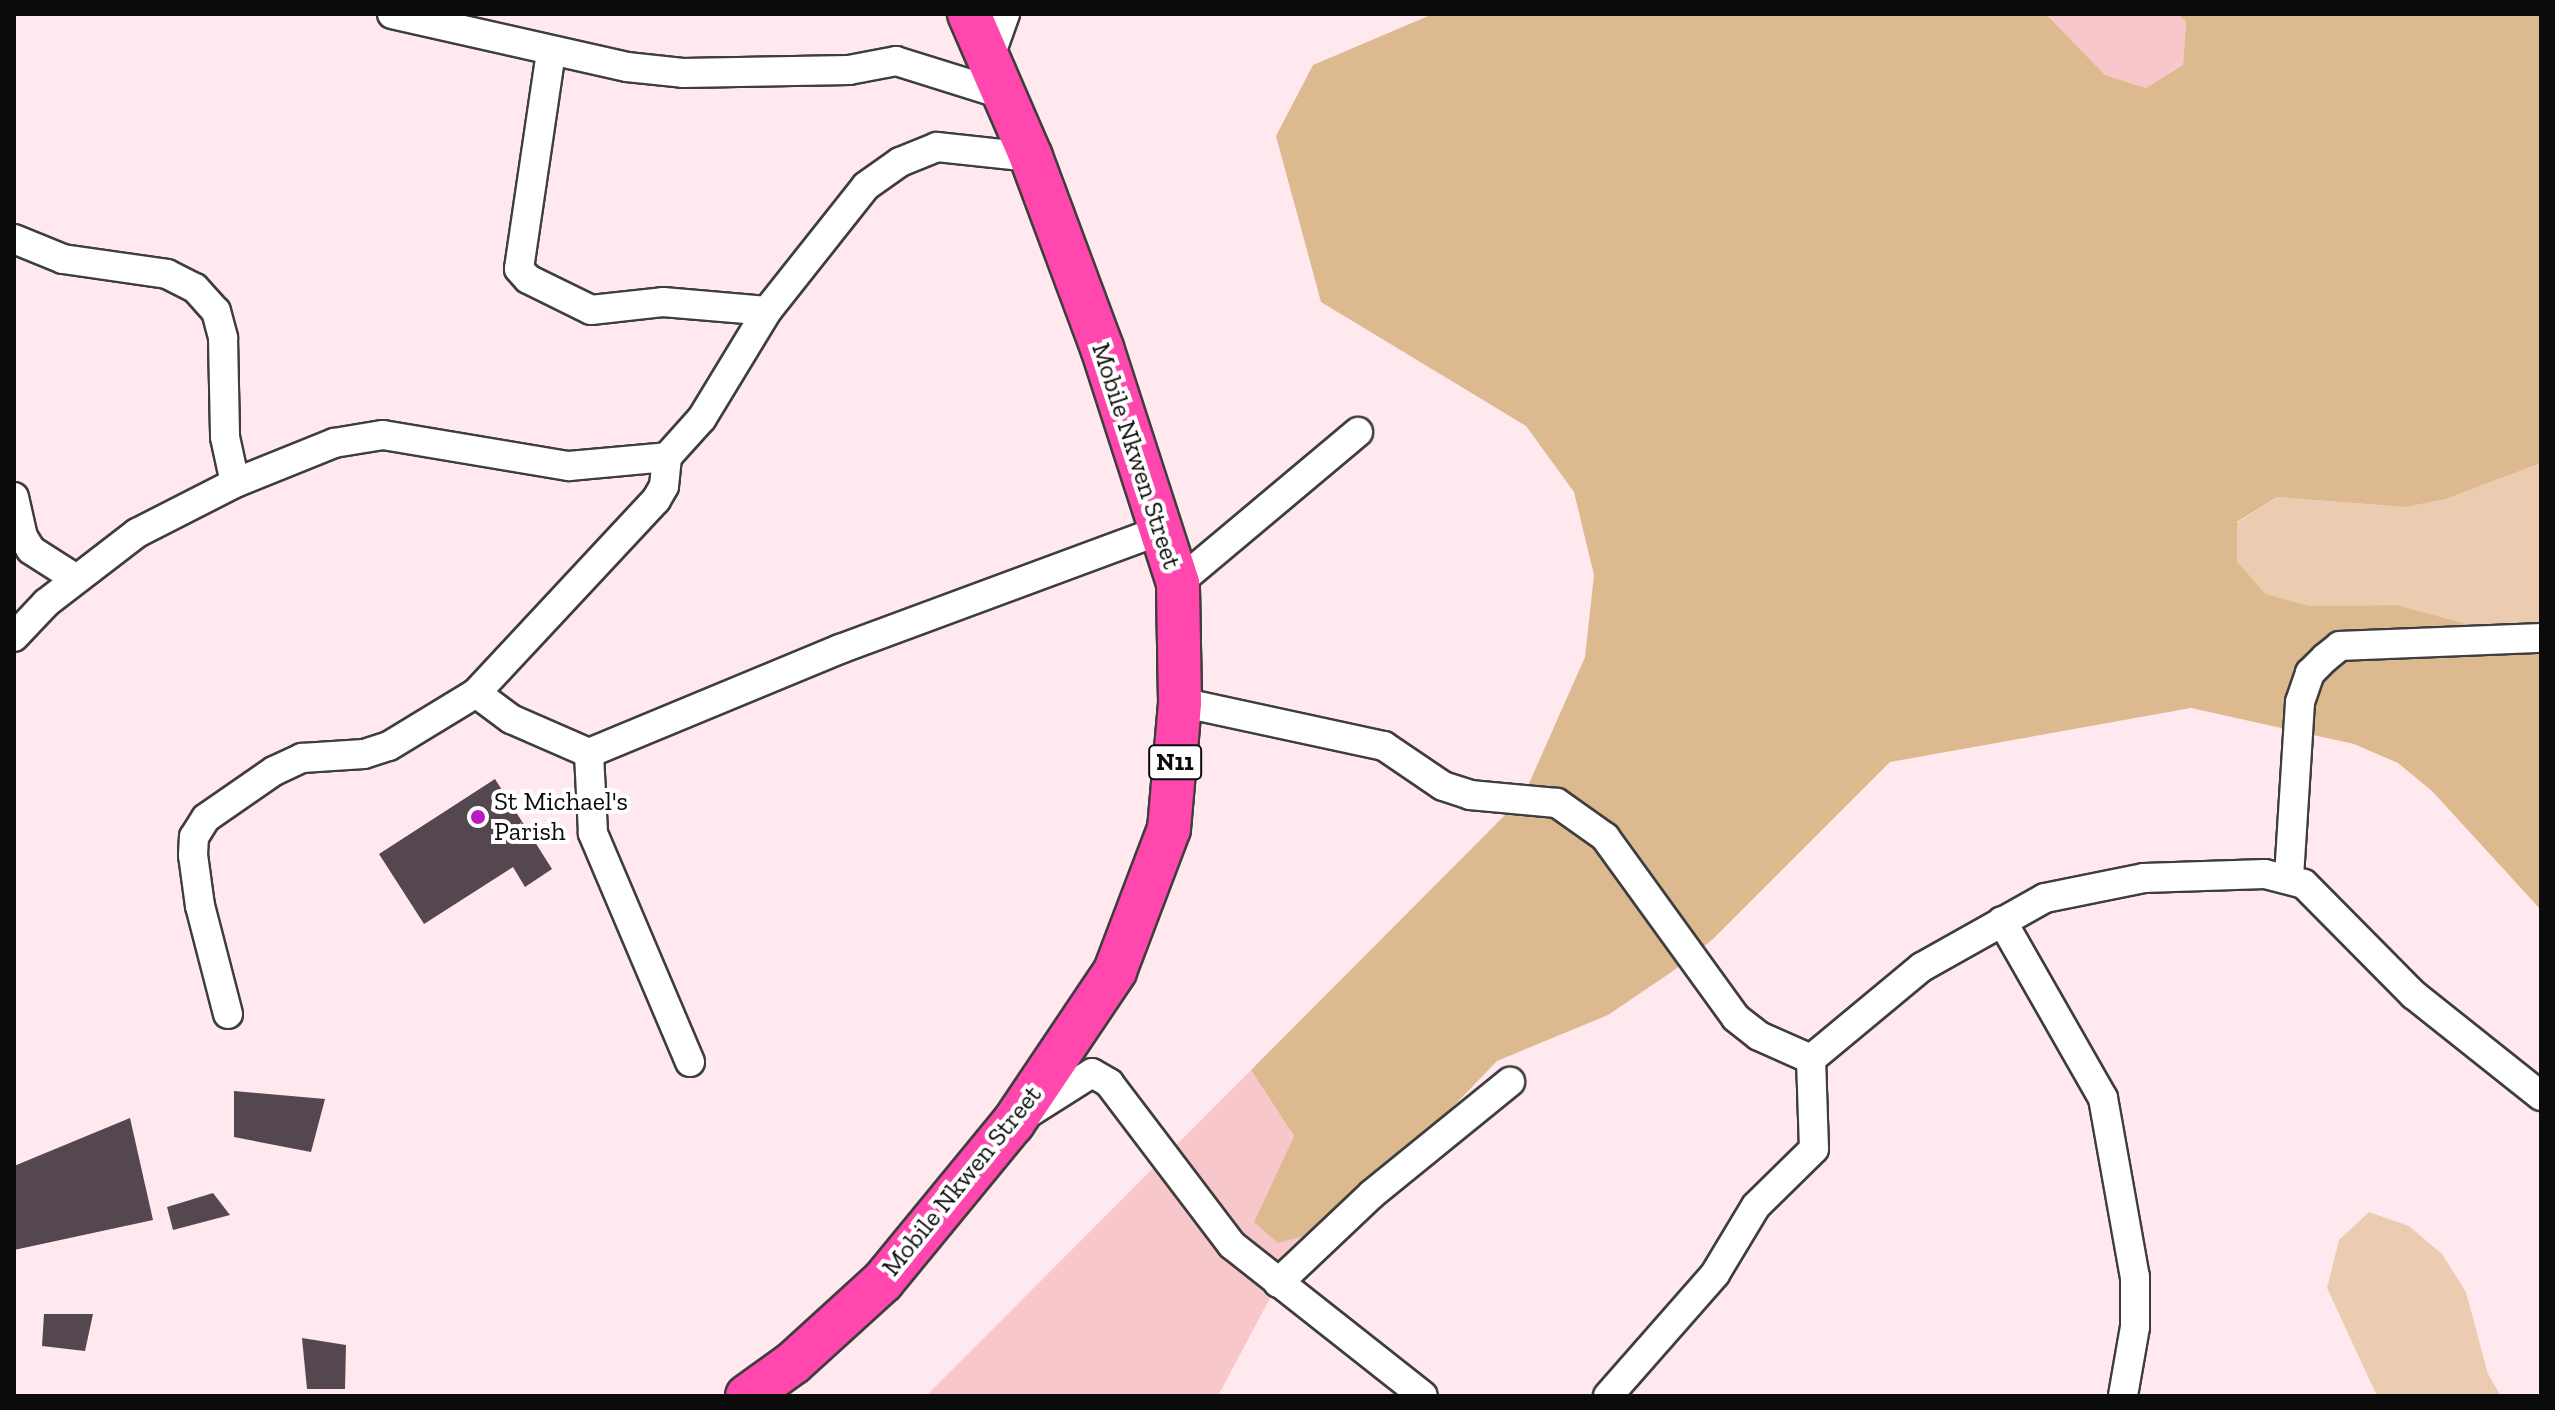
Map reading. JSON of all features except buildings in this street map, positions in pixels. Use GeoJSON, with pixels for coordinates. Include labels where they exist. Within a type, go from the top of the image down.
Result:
{"type":"FeatureCollection","features":[{"type":"Feature","properties":{"kind":"highway","name":"Mobile Nkwen Street"},"geometry":{"type":"LineString","coordinates":[[747,1396],[793,1363],[883,1281],[1013,1123],[1115,971],[1169,829],[1180,702],[1178,583],[1102,348],[1031,157],[969,14]]}},
{"type":"Feature","properties":{"kind":"street"},"geometry":{"type":"LineString","coordinates":[[392,14],[551,52],[683,73],[849,70],[896,61],[996,75],[1005,14]]}},
{"type":"Feature","properties":{"kind":"street"},"geometry":{"type":"LineString","coordinates":[[551,52],[519,269],[528,279],[591,310],[663,302],[767,311]]}},
{"type":"Feature","properties":{"kind":"street"},"geometry":{"type":"LineString","coordinates":[[228,1014],[193,855],[194,837],[206,818],[288,764],[389,746],[476,693],[656,500],[664,486],[667,457],[702,418],[767,311],[828,228],[866,186],[900,162],[937,147],[1031,157]]}},
{"type":"Feature","properties":{"kind":"street"},"geometry":{"type":"LineString","coordinates":[[14,239],[63,259],[167,274],[195,288],[216,311],[223,338],[225,437],[235,483]]}},
{"type":"Feature","properties":{"kind":"street"},"geometry":{"type":"LineString","coordinates":[[1178,583],[1358,432]]}},
{"type":"Feature","properties":{"kind":"street"},"geometry":{"type":"LineString","coordinates":[[14,637],[75,578],[137,533],[235,483],[334,443],[383,435],[569,466],[667,457]]}},
{"type":"Feature","properties":{"kind":"street"},"geometry":{"type":"LineString","coordinates":[[14,497],[23,537],[31,550],[75,578]]}},
{"type":"Feature","properties":{"kind":"street"},"geometry":{"type":"LineString","coordinates":[[476,693],[511,719],[589,753],[840,649],[1161,530]]}},
{"type":"Feature","properties":{"kind":"street"},"geometry":{"type":"LineString","coordinates":[[2289,877],[2300,702],[2310,673],[2325,658],[2340,646],[2541,638]]}},
{"type":"Feature","properties":{"kind":"street"},"geometry":{"type":"LineString","coordinates":[[1180,702],[1384,746],[1443,786],[1470,795],[1557,803],[1605,837],[1736,1018],[1759,1036],[1811,1059]]}},
{"type":"Feature","properties":{"kind":"street"},"geometry":{"type":"LineString","coordinates":[[589,753],[593,833],[690,1062]]}},
{"type":"Feature","properties":{"kind":"street"},"geometry":{"type":"LineString","coordinates":[[1811,1059],[1922,967],[2045,898],[2144,878],[2289,877],[2304,884],[2414,995],[2541,1096]]}},
{"type":"Feature","properties":{"kind":"street"},"geometry":{"type":"LineString","coordinates":[[2002,921],[2103,1098],[2135,1277],[2135,1327],[2123,1396]]}},
{"type":"Feature","properties":{"kind":"street"},"geometry":{"type":"LineString","coordinates":[[1608,1396],[1715,1274],[1756,1206],[1814,1149],[1811,1059]]}},
{"type":"Feature","properties":{"kind":"street"},"geometry":{"type":"LineString","coordinates":[[1013,1123],[1092,1073],[1109,1083],[1232,1245],[1423,1396]]}},
{"type":"Feature","properties":{"kind":"street"},"geometry":{"type":"LineString","coordinates":[[1278,1283],[1372,1194],[1510,1082]]}},
{"type":"Feature","properties":{"kind":"shaded area"},"geometry":{"type":"Polygon","coordinates":[[[1433,14],[2046,14],[2105,75],[2146,88],[2183,65],[2186,22],[2178,14],[2541,14],[2541,463],[2446,499],[2406,507],[2277,497],[2237,522],[2237,562],[2266,594],[2310,606],[2397,605],[2511,636],[2541,631],[2541,910],[2432,791],[2398,763],[2354,744],[2191,708],[1890,762],[1713,939],[1673,971],[1608,1015],[1497,1061],[1337,1227],[1278,1243],[1254,1222],[1294,1136],[1251,1070],[1523,797],[1585,657],[1594,575],[1574,492],[1526,426],[1321,302],[1276,136],[1313,65],[1433,14]]]}},
{"type":"Feature","properties":{"kind":"shaded area"},"geometry":{"type":"Polygon","coordinates":[[[2046,14],[2178,14],[2186,22],[2183,65],[2146,88],[2105,75],[2046,14]]]}},
{"type":"Feature","properties":{"kind":"shaded area"},"geometry":{"type":"Polygon","coordinates":[[[2541,463],[2541,631],[2511,636],[2397,605],[2310,606],[2266,594],[2237,563],[2237,523],[2277,497],[2406,507],[2446,499],[2541,463]]]}},
{"type":"Feature","properties":{"kind":"shaded area"},"geometry":{"type":"Polygon","coordinates":[[[1251,1070],[1294,1136],[1254,1222],[1337,1227],[1278,1283],[1218,1396],[926,1396],[1251,1070]]]}},
{"type":"Feature","properties":{"kind":"shaded area"},"geometry":{"type":"Polygon","coordinates":[[[2369,1212],[2409,1226],[2442,1254],[2466,1292],[2488,1374],[2501,1396],[2377,1396],[2327,1288],[2339,1240],[2369,1212]]]}},
{"type":"Feature","properties":{"kind":"place","name":"St Michael's Parish"},"geometry":{"type":"Point","coordinates":[478,817]}}]}
